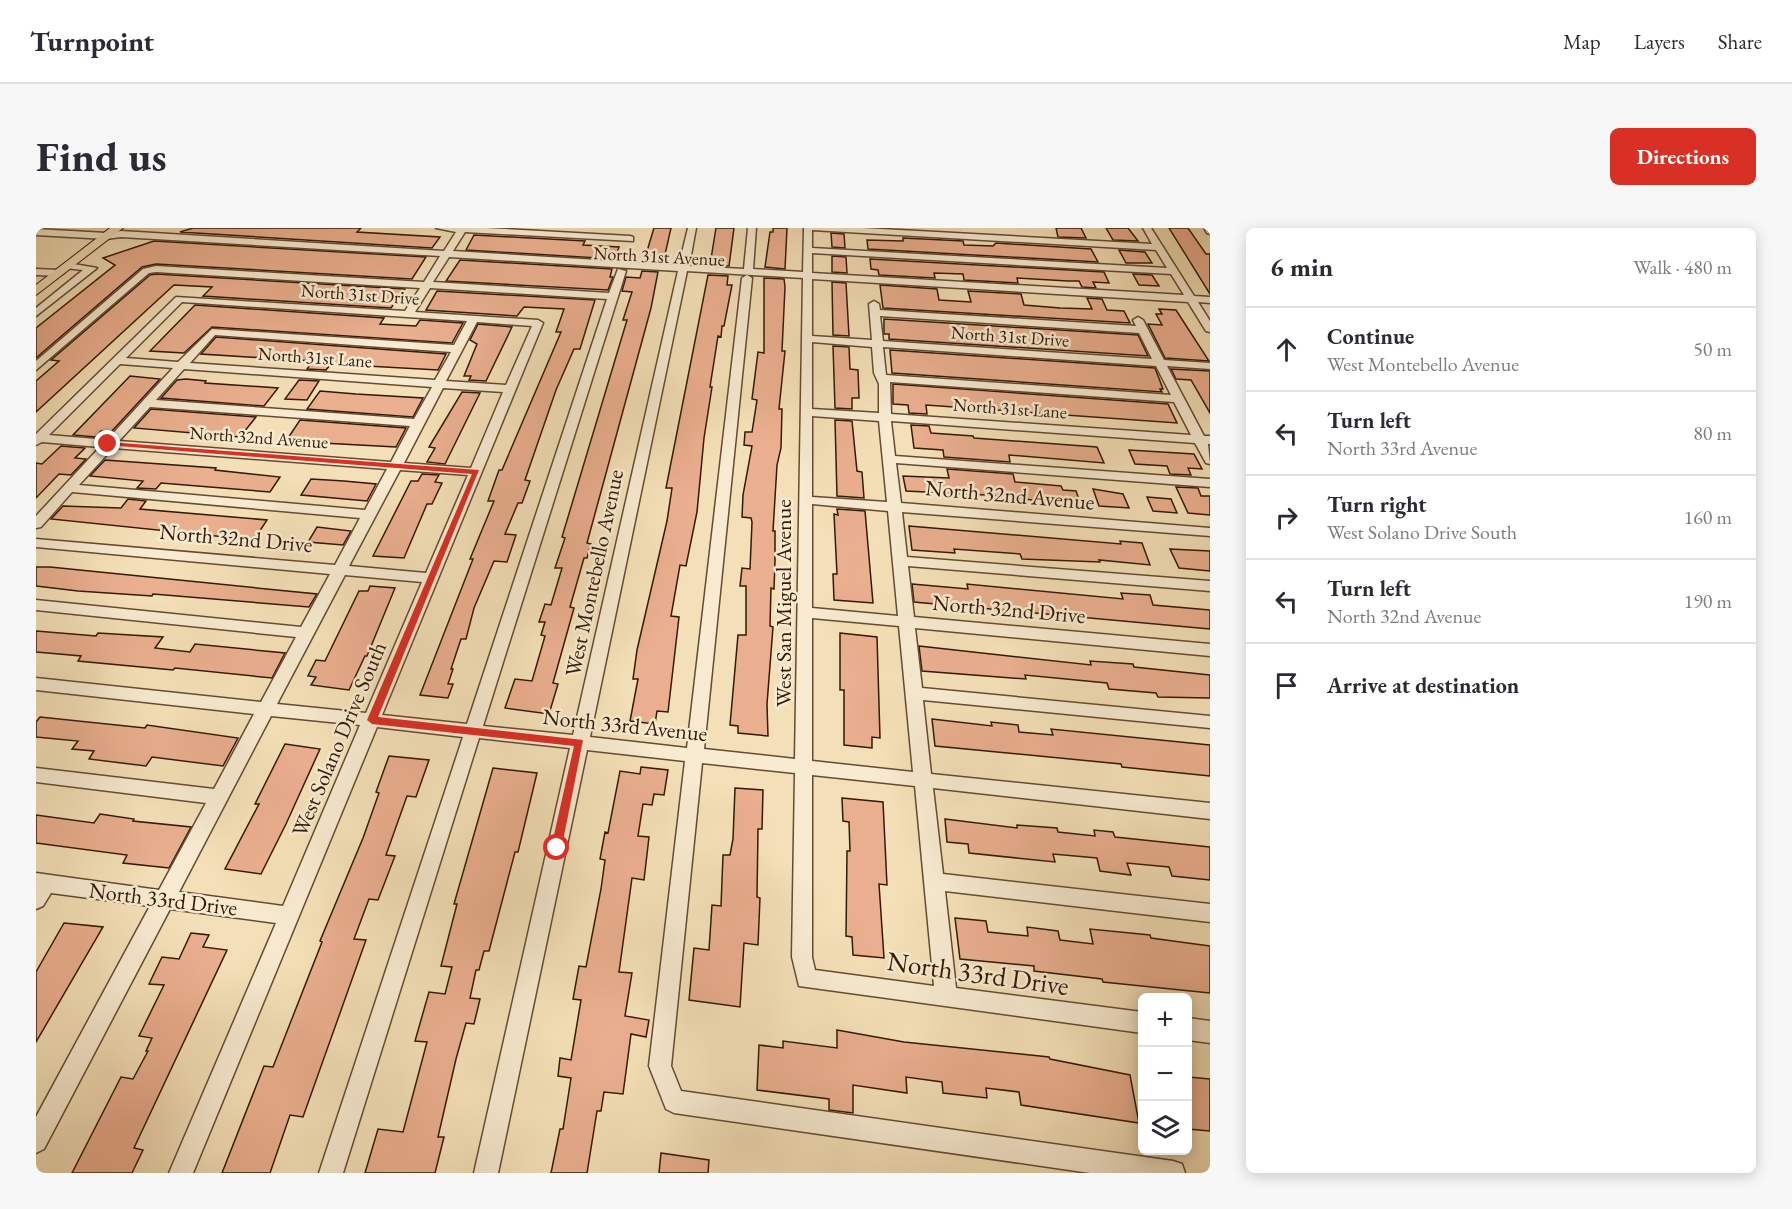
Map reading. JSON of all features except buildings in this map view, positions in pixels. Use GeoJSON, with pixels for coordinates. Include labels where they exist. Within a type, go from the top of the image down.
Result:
{"type":"FeatureCollection","features":[{"type":"Feature","properties":{"kind":"main road"},"geometry":{"type":"LineString","coordinates":[[36,291],[117,228]]}},
{"type":"Feature","properties":{"kind":"street"},"geometry":{"type":"LineString","coordinates":[[166,237],[178,228]]}},
{"type":"Feature","properties":{"kind":"street"},"geometry":{"type":"LineString","coordinates":[[440,228],[630,239]]}},
{"type":"Feature","properties":{"kind":"street"},"geometry":{"type":"LineString","coordinates":[[331,1173],[634,228]]}},
{"type":"Feature","properties":{"kind":"street","name":"West Montebello Avenue"},"geometry":{"type":"LineString","coordinates":[[486,1173],[692,228]]}},
{"type":"Feature","properties":{"kind":"street"},"geometry":{"type":"LineString","coordinates":[[752,228],[696,755],[660,1066],[674,1101],[1173,1173]]}},
{"type":"Feature","properties":{"kind":"street","name":"West San Miguel Avenue"},"geometry":{"type":"LineString","coordinates":[[806,979],[801,957],[805,767],[804,612],[808,228]]}},
{"type":"Feature","properties":{"kind":"street"},"geometry":{"type":"LineString","coordinates":[[815,228],[980,233],[1041,240],[1098,240],[1159,247]]}},
{"type":"Feature","properties":{"kind":"street"},"geometry":{"type":"LineString","coordinates":[[1035,228],[1041,240]]}},
{"type":"Feature","properties":{"kind":"street"},"geometry":{"type":"LineString","coordinates":[[1147,228],[1210,329]]}},
{"type":"Feature","properties":{"kind":"street"},"geometry":{"type":"LineString","coordinates":[[409,314],[463,229]]}},
{"type":"Feature","properties":{"kind":"street","name":"North 31st Avenue"},"geometry":{"type":"LineString","coordinates":[[36,232],[106,237],[115,240],[807,278],[1193,302],[1210,306]]}},
{"type":"Feature","properties":{"kind":"street","name":"North 31st Avenue"},"geometry":{"type":"LineString","coordinates":[[106,237],[121,234],[274,247]]}},
{"type":"Feature","properties":{"kind":"street"},"geometry":{"type":"LineString","coordinates":[[807,250],[1174,271]]}},
{"type":"Feature","properties":{"kind":"street"},"geometry":{"type":"LineString","coordinates":[[36,272],[92,267],[36,313]]}},
{"type":"Feature","properties":{"kind":"street"},"geometry":{"type":"LineString","coordinates":[[36,367],[146,271],[156,269],[612,296]]}},
{"type":"Feature","properties":{"kind":"street","name":"North 31st Drive"},"geometry":{"type":"LineString","coordinates":[[117,361],[180,299],[538,323]]}},
{"type":"Feature","properties":{"kind":"street","name":"North 31st Avenue"},"geometry":{"type":"LineString","coordinates":[[1193,302],[1210,300]]}},
{"type":"Feature","properties":{"kind":"street"},"geometry":{"type":"LineString","coordinates":[[946,997],[875,309],[1143,330]]}},
{"type":"Feature","properties":{"kind":"street"},"geometry":{"type":"LineString","coordinates":[[36,1141],[342,570],[474,318]]}},
{"type":"Feature","properties":{"kind":"street"},"geometry":{"type":"LineString","coordinates":[[1137,318],[1179,399],[1205,439],[1210,460]]}},
{"type":"Feature","properties":{"kind":"street","name":"West Solano Drive South"},"geometry":{"type":"LineString","coordinates":[[181,1173],[538,323]]}},
{"type":"Feature","properties":{"kind":"street"},"geometry":{"type":"LineString","coordinates":[[36,524],[212,332],[458,349]]}},
{"type":"Feature","properties":{"kind":"street","name":"North 31st Drive"},"geometry":{"type":"LineString","coordinates":[[808,339],[1210,366]]}},
{"type":"Feature","properties":{"kind":"street"},"geometry":{"type":"LineString","coordinates":[[37,439],[117,361]]}},
{"type":"Feature","properties":{"kind":"street","name":"North 31st Lane"},"geometry":{"type":"LineString","coordinates":[[117,361],[512,389]]}},
{"type":"Feature","properties":{"kind":"street"},"geometry":{"type":"LineString","coordinates":[[882,378],[1179,399]]}},
{"type":"Feature","properties":{"kind":"street"},"geometry":{"type":"LineString","coordinates":[[147,403],[418,423]]}},
{"type":"Feature","properties":{"kind":"street","name":"North 31st Lane"},"geometry":{"type":"LineString","coordinates":[[807,412],[1205,439]]}},
{"type":"Feature","properties":{"kind":"street","name":"North 32nd Avenue"},"geometry":{"type":"LineString","coordinates":[[37,439],[477,472]]}},
{"type":"Feature","properties":{"kind":"street"},"geometry":{"type":"LineString","coordinates":[[890,459],[1210,483]]}},
{"type":"Feature","properties":{"kind":"street"},"geometry":{"type":"LineString","coordinates":[[69,488],[371,515]]}},
{"type":"Feature","properties":{"kind":"street","name":"North 32nd Avenue"},"geometry":{"type":"LineString","coordinates":[[806,500],[1210,532]]}},
{"type":"Feature","properties":{"kind":"street","name":"North 32nd Drive"},"geometry":{"type":"LineString","coordinates":[[36,543],[432,578]]}},
{"type":"Feature","properties":{"kind":"street"},"geometry":{"type":"LineString","coordinates":[[900,561],[1210,586]]}},
{"type":"Feature","properties":{"kind":"street"},"geometry":{"type":"LineString","coordinates":[[36,605],[308,633]]}},
{"type":"Feature","properties":{"kind":"street","name":"North 32nd Drive"},"geometry":{"type":"LineString","coordinates":[[804,612],[1210,650]]}},
{"type":"Feature","properties":{"kind":"street","name":"North 33rd Avenue"},"geometry":{"type":"LineString","coordinates":[[36,684],[1210,811]]}},
{"type":"Feature","properties":{"kind":"street"},"geometry":{"type":"LineString","coordinates":[[914,693],[1210,722]]}},
{"type":"Feature","properties":{"kind":"street"},"geometry":{"type":"LineString","coordinates":[[36,776],[220,797]]}},
{"type":"Feature","properties":{"kind":"street"},"geometry":{"type":"LineString","coordinates":[[933,881],[1210,913]]}},
{"type":"Feature","properties":{"kind":"street","name":"North 33rd Drive"},"geometry":{"type":"LineString","coordinates":[[39,888],[165,899],[290,916]]}},
{"type":"Feature","properties":{"kind":"street","name":"North 33rd Drive"},"geometry":{"type":"LineString","coordinates":[[806,979],[1138,1022]]}},
{"type":"Feature","properties":{"kind":"street"},"geometry":{"type":"LineString","coordinates":[[1192,1030],[1210,1032]]}},
{"type":"Feature","properties":{"kind":"route"},"geometry":{"type":"LineString","coordinates":[[108,444],[477,472],[372,720],[580,743],[557,848]]}}]}
